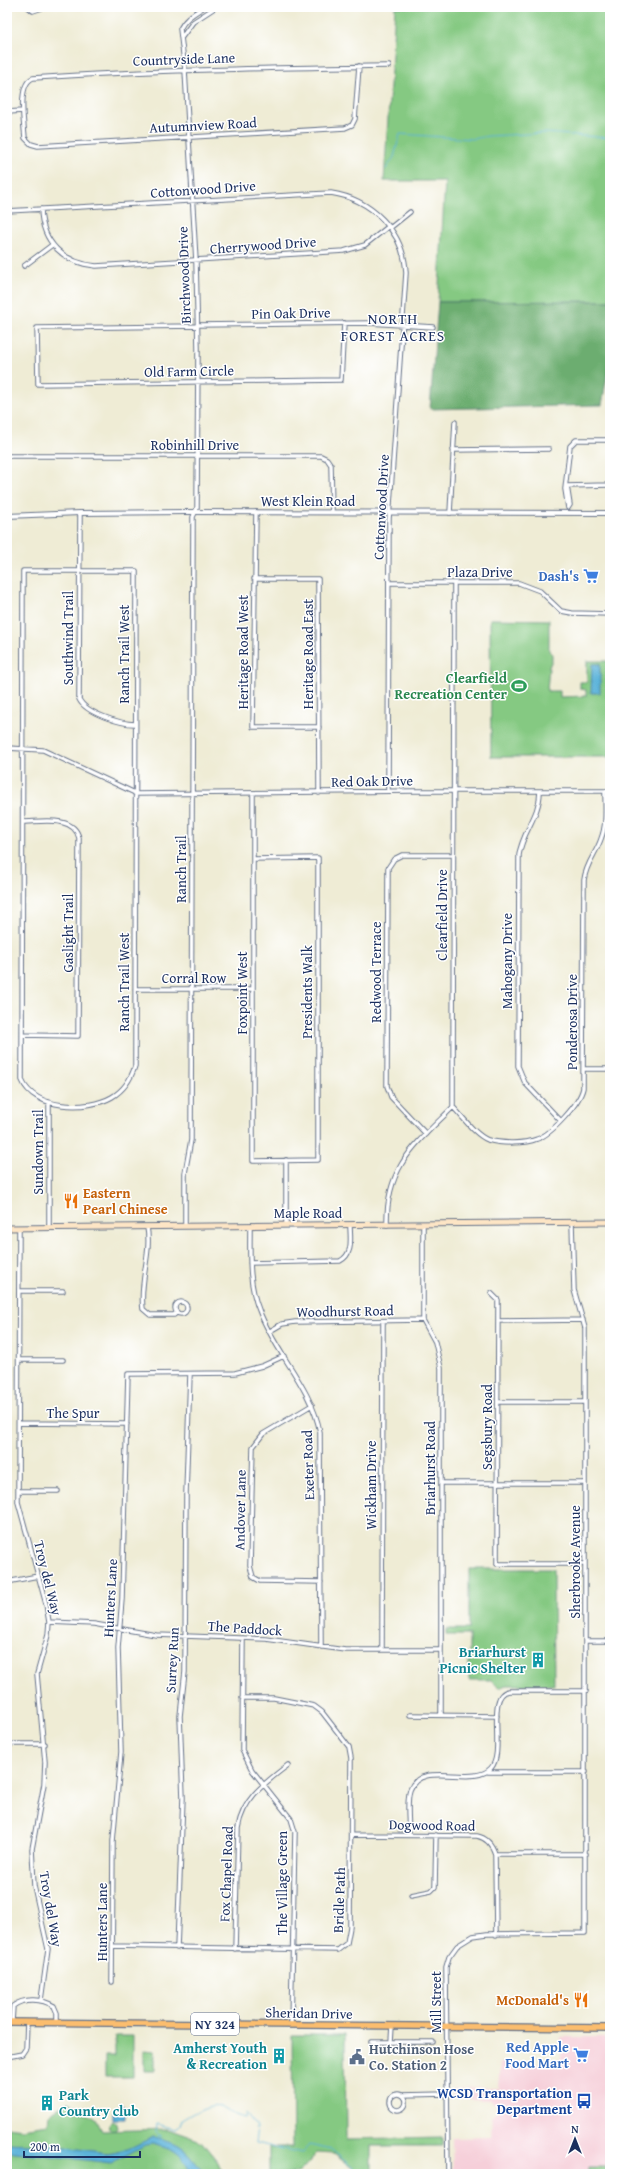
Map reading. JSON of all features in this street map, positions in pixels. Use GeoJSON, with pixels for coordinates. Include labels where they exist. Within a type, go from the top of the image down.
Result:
{"type":"FeatureCollection","features":[{"type":"Feature","properties":{"kind":"main road","name":"Maple Road"},"geometry":{"type":"LineString","coordinates":[[7,1228],[610,1222]]}},
{"type":"Feature","properties":{"kind":"main road","name":"Sheridan Drive"},"geometry":{"type":"LineString","coordinates":[[9,2022],[610,2028]]}},
{"type":"Feature","properties":{"kind":"street"},"geometry":{"type":"LineString","coordinates":[[28,7],[33,10],[45,7]]}},
{"type":"Feature","properties":{"kind":"street","name":"Birchwood Drive"},"geometry":{"type":"LineString","coordinates":[[195,512],[197,455],[196,260],[185,70],[180,29],[182,23],[204,7]]}},
{"type":"Feature","properties":{"kind":"street"},"geometry":{"type":"LineString","coordinates":[[182,37],[192,22],[216,7]]}},
{"type":"Feature","properties":{"kind":"street","name":"Autumnview Road"},"geometry":{"type":"LineString","coordinates":[[23,111],[25,138],[34,145],[348,127],[355,119],[359,66]]}},
{"type":"Feature","properties":{"kind":"street","name":"Countryside Lane"},"geometry":{"type":"LineString","coordinates":[[23,111],[24,87],[27,81],[33,78],[185,70],[389,66]]}},
{"type":"Feature","properties":{"kind":"street"},"geometry":{"type":"LineString","coordinates":[[7,112],[23,111]]}},
{"type":"Feature","properties":{"kind":"street","name":"Cottonwood Drive"},"geometry":{"type":"LineString","coordinates":[[7,211],[331,193],[346,196],[362,203],[376,213],[390,227],[401,247],[406,266],[390,512],[388,791]]}},
{"type":"Feature","properties":{"kind":"street","name":"Cherrywood Drive"},"geometry":{"type":"LineString","coordinates":[[40,209],[43,227],[52,245],[68,259],[88,265],[350,250],[372,241],[410,212]]}},
{"type":"Feature","properties":{"kind":"street"},"geometry":{"type":"LineString","coordinates":[[24,266],[52,245]]}},
{"type":"Feature","properties":{"kind":"street","name":"Pin Oak Drive"},"geometry":{"type":"LineString","coordinates":[[37,328],[344,323],[433,327]]}},
{"type":"Feature","properties":{"kind":"street","name":"Old Farm Circle"},"geometry":{"type":"LineString","coordinates":[[37,328],[38,384],[197,383],[340,380],[344,323]]}},
{"type":"Feature","properties":{"kind":"street"},"geometry":{"type":"LineString","coordinates":[[450,513],[455,422]]}},
{"type":"Feature","properties":{"kind":"street"},"geometry":{"type":"LineString","coordinates":[[568,513],[565,489],[567,486],[570,446],[576,440],[610,440]]}},
{"type":"Feature","properties":{"kind":"street"},"geometry":{"type":"LineString","coordinates":[[453,450],[549,449]]}},
{"type":"Feature","properties":{"kind":"street","name":"Robinhill Drive"},"geometry":{"type":"LineString","coordinates":[[7,456],[197,455],[324,457],[331,465],[332,512]]}},
{"type":"Feature","properties":{"kind":"street"},"geometry":{"type":"LineString","coordinates":[[567,486],[608,485],[610,483]]}},
{"type":"Feature","properties":{"kind":"street","name":"West Klein Road"},"geometry":{"type":"LineString","coordinates":[[7,516],[80,513],[195,512],[610,513]]}},
{"type":"Feature","properties":{"kind":"street","name":"Ranch Trail"},"geometry":{"type":"LineString","coordinates":[[185,1226],[186,1168],[192,1140],[193,517],[195,512]]}},
{"type":"Feature","properties":{"kind":"street","name":"Heritage Road West"},"geometry":{"type":"LineString","coordinates":[[256,512],[253,727],[319,727]]}},
{"type":"Feature","properties":{"kind":"street","name":"Southwind Trail"},"geometry":{"type":"LineString","coordinates":[[80,513],[79,694],[81,702],[85,706],[116,722],[135,724]]}},
{"type":"Feature","properties":{"kind":"street","name":"Sundown Trail"},"geometry":{"type":"LineString","coordinates":[[49,1228],[49,1102],[34,1096],[22,1080],[23,571],[79,571]]}},
{"type":"Feature","properties":{"kind":"street","name":"Ranch Trail West"},"geometry":{"type":"LineString","coordinates":[[49,1102],[78,1105],[99,1103],[116,1095],[128,1082],[134,1066],[136,571],[79,571]]}},
{"type":"Feature","properties":{"kind":"street","name":"Heritage Road East"},"geometry":{"type":"LineString","coordinates":[[254,579],[318,579],[319,793]]}},
{"type":"Feature","properties":{"kind":"street","name":"Plaza Drive"},"geometry":{"type":"LineString","coordinates":[[389,583],[519,583],[540,591],[561,611],[572,613],[610,614]]}},
{"type":"Feature","properties":{"kind":"street","name":"Clearfield Drive"},"geometry":{"type":"LineString","coordinates":[[453,1106],[454,583]]}},
{"type":"Feature","properties":{"kind":"street","name":"Red Oak Drive"},"geometry":{"type":"LineString","coordinates":[[7,748],[37,749],[52,753],[135,793],[319,793],[388,791],[610,792]]}},
{"type":"Feature","properties":{"kind":"street","name":"Mahogany Drive"},"geometry":{"type":"LineString","coordinates":[[540,791],[537,811],[522,842],[519,855],[518,1066],[525,1083],[560,1120]]}},
{"type":"Feature","properties":{"kind":"street","name":"Ponderosa Drive"},"geometry":{"type":"LineString","coordinates":[[453,1106],[480,1135],[496,1142],[536,1139],[545,1135],[576,1104],[581,1095],[583,1069],[584,880],[589,860],[600,841],[605,824],[605,792]]}},
{"type":"Feature","properties":{"kind":"street","name":"Foxpoint West"},"geometry":{"type":"LineString","coordinates":[[253,793],[253,1160],[286,1160]]}},
{"type":"Feature","properties":{"kind":"street","name":"Gaslight Trail"},"geometry":{"type":"LineString","coordinates":[[22,822],[67,823],[76,830],[79,838],[79,917],[78,1036],[22,1035]]}},
{"type":"Feature","properties":{"kind":"street","name":"Redwood Terrace"},"geometry":{"type":"LineString","coordinates":[[426,1134],[391,1097],[387,1086],[388,868],[391,861],[402,856],[453,855]]}},
{"type":"Feature","properties":{"kind":"street","name":"Presidents Walk"},"geometry":{"type":"LineString","coordinates":[[253,859],[318,858],[318,1160],[286,1160]]}},
{"type":"Feature","properties":{"kind":"street","name":"Corral Row"},"geometry":{"type":"LineString","coordinates":[[135,989],[253,989]]}},
{"type":"Feature","properties":{"kind":"street"},"geometry":{"type":"LineString","coordinates":[[583,1069],[610,1069]]}},
{"type":"Feature","properties":{"kind":"street"},"geometry":{"type":"LineString","coordinates":[[387,1225],[388,1195],[395,1175],[407,1155],[453,1106]]}},
{"type":"Feature","properties":{"kind":"street"},"geometry":{"type":"LineString","coordinates":[[286,1160],[286,1225]]}},
{"type":"Feature","properties":{"kind":"street","name":"Sherbrooke Avenue"},"geometry":{"type":"LineString","coordinates":[[572,1223],[574,1290],[585,1328],[585,1902]]}},
{"type":"Feature","properties":{"kind":"street","name":"Briarhurst Road"},"geometry":{"type":"LineString","coordinates":[[423,1224],[423,1320],[435,1342],[441,1360],[441,1715]]}},
{"type":"Feature","properties":{"kind":"street"},"geometry":{"type":"LineString","coordinates":[[250,1263],[340,1261],[346,1257],[350,1251],[350,1225]]}},
{"type":"Feature","properties":{"kind":"street"},"geometry":{"type":"LineString","coordinates":[[147,1226],[149,1243],[144,1270],[143,1309],[150,1315],[174,1315],[177,1312]]}},
{"type":"Feature","properties":{"kind":"street","name":"Exeter Road"},"geometry":{"type":"LineString","coordinates":[[250,1226],[251,1281],[256,1303],[270,1331],[312,1405],[318,1424],[320,1441],[320,1647]]}},
{"type":"Feature","properties":{"kind":"street","name":"Troy del Way"},"geometry":{"type":"LineString","coordinates":[[19,1228],[19,1510],[38,1576],[49,1622],[48,1635],[37,1674],[37,1694],[45,1744],[44,1784],[32,1849],[34,1886],[48,1949],[41,2000]]}},
{"type":"Feature","properties":{"kind":"street"},"geometry":{"type":"LineString","coordinates":[[19,1291],[63,1291]]}},
{"type":"Feature","properties":{"kind":"street","name":"Segsbury Road"},"geometry":{"type":"LineString","coordinates":[[491,1293],[498,1300],[497,1564],[585,1564]]}},
{"type":"Feature","properties":{"kind":"street","name":"Woodhurst Road"},"geometry":{"type":"LineString","coordinates":[[270,1331],[282,1324],[295,1322],[423,1320]]}},
{"type":"Feature","properties":{"kind":"street"},"geometry":{"type":"LineString","coordinates":[[498,1321],[583,1320]]}},
{"type":"Feature","properties":{"kind":"street","name":"Wickham Drive"},"geometry":{"type":"LineString","coordinates":[[382,1650],[383,1321]]}},
{"type":"Feature","properties":{"kind":"street","name":"Hunters Lane"},"geometry":{"type":"LineString","coordinates":[[112,1982],[113,1841],[121,1752],[119,1628],[122,1599],[128,1374],[244,1372],[284,1356]]}},
{"type":"Feature","properties":{"kind":"street"},"geometry":{"type":"LineString","coordinates":[[19,1360],[63,1360]]}},
{"type":"Feature","properties":{"kind":"street","name":"Surrey Run"},"geometry":{"type":"LineString","coordinates":[[177,1948],[183,1798],[180,1716],[184,1672],[186,1493],[190,1374]]}},
{"type":"Feature","properties":{"kind":"street"},"geometry":{"type":"LineString","coordinates":[[498,1402],[585,1402]]}},
{"type":"Feature","properties":{"kind":"street","name":"Andover Lane"},"geometry":{"type":"LineString","coordinates":[[312,1405],[263,1434],[253,1447],[250,1566],[251,1574],[260,1581],[321,1582]]}},
{"type":"Feature","properties":{"kind":"street","name":"The Spur"},"geometry":{"type":"LineString","coordinates":[[19,1424],[126,1424]]}},
{"type":"Feature","properties":{"kind":"street"},"geometry":{"type":"LineString","coordinates":[[441,1483],[585,1483]]}},
{"type":"Feature","properties":{"kind":"street"},"geometry":{"type":"LineString","coordinates":[[18,1491],[58,1491]]}},
{"type":"Feature","properties":{"kind":"street"},"geometry":{"type":"LineString","coordinates":[[7,1582],[38,1576]]}},
{"type":"Feature","properties":{"kind":"street","name":"The Paddock"},"geometry":{"type":"LineString","coordinates":[[49,1622],[94,1624],[156,1635],[244,1638],[345,1650],[441,1650]]}},
{"type":"Feature","properties":{"kind":"street","name":"The Village Green"},"geometry":{"type":"LineString","coordinates":[[244,1638],[242,1750],[247,1763],[290,1820],[295,1832],[291,2025]]}},
{"type":"Feature","properties":{"kind":"street"},"geometry":{"type":"LineString","coordinates":[[586,1641],[610,1641]]}},
{"type":"Feature","properties":{"kind":"street"},"geometry":{"type":"LineString","coordinates":[[409,1835],[410,1792],[416,1781],[428,1775],[478,1775],[486,1772],[493,1766],[496,1757],[499,1697],[506,1691],[586,1691]]}},
{"type":"Feature","properties":{"kind":"street","name":"Bridle Path"},"geometry":{"type":"LineString","coordinates":[[112,1946],[338,1950],[347,1943],[350,1927],[351,1835],[351,1758],[348,1747],[322,1712],[314,1706],[274,1698],[242,1698]]}},
{"type":"Feature","properties":{"kind":"street"},"geometry":{"type":"LineString","coordinates":[[410,1715],[497,1716]]}},
{"type":"Feature","properties":{"kind":"street"},"geometry":{"type":"LineString","coordinates":[[7,1744],[45,1744]]}},
{"type":"Feature","properties":{"kind":"street","name":"Fox Chapel Road"},"geometry":{"type":"LineString","coordinates":[[235,1949],[240,1821],[247,1802],[264,1785],[288,1765]]}},
{"type":"Feature","properties":{"kind":"street"},"geometry":{"type":"LineString","coordinates":[[486,1772],[586,1772]]}},
{"type":"Feature","properties":{"kind":"street","name":"Dogwood Road"},"geometry":{"type":"LineString","coordinates":[[351,1835],[436,1835],[481,1837],[492,1845],[495,1854]]}},
{"type":"Feature","properties":{"kind":"street"},"geometry":{"type":"LineString","coordinates":[[411,1895],[431,1891],[435,1887],[436,1835]]}},
{"type":"Feature","properties":{"kind":"street"},"geometry":{"type":"LineString","coordinates":[[496,1935],[495,1854],[586,1854]]}},
{"type":"Feature","properties":{"kind":"street","name":"Mill Street"},"geometry":{"type":"LineString","coordinates":[[448,2174],[446,1967],[449,1957],[457,1946],[467,1939],[478,1935],[585,1933],[585,1902]]}},
{"type":"Feature","properties":{"kind":"street"},"geometry":{"type":"LineString","coordinates":[[9,2022],[12,2010],[17,2004],[41,2000],[56,2009],[57,2022]]}},
{"type":"Feature","properties":{"kind":"street"},"geometry":{"type":"LineString","coordinates":[[7,2057],[22,2054],[26,2048],[27,2022]]}},
{"type":"Feature","properties":{"kind":"street"},"geometry":{"type":"LineString","coordinates":[[391,2042],[392,2026]]}},
{"type":"Feature","properties":{"kind":"street"},"geometry":{"type":"LineString","coordinates":[[371,2042],[433,2042]]}},
{"type":"Feature","properties":{"kind":"street"},"geometry":{"type":"LineString","coordinates":[[402,2095],[406,2101],[404,2106],[400,2109],[395,2109],[391,2106],[391,2099],[397,2094],[447,2094]]}},
{"type":"Feature","properties":{"kind":"shaded area"},"geometry":{"type":"Polygon","coordinates":[[[561,2037],[610,2037],[610,2174],[453,2174],[452,2138],[491,2137],[492,2116],[500,2110],[498,2106],[489,2100],[453,2098],[453,2089],[498,2088],[500,2063],[561,2065],[561,2037]]]}},
{"type":"Feature","properties":{"kind":"green space"},"geometry":{"type":"Polygon","coordinates":[[[395,7],[610,7],[610,301],[438,302],[445,181],[384,181],[395,7]]]}},
{"type":"Feature","properties":{"kind":"green space"},"geometry":{"type":"Polygon","coordinates":[[[610,301],[610,358],[602,405],[430,409],[438,302],[610,301]]]}},
{"type":"Feature","properties":{"kind":"green space","name":"Clearfield Recreation Center"},"geometry":{"type":"Polygon","coordinates":[[[490,619],[549,620],[549,651],[552,654],[552,660],[549,667],[547,691],[560,691],[560,697],[586,696],[586,690],[580,689],[580,682],[587,682],[587,661],[610,661],[610,757],[491,757],[490,619]]]}},
{"type":"Feature","properties":{"kind":"green space"},"geometry":{"type":"Polygon","coordinates":[[[469,1569],[553,1569],[554,1685],[506,1685],[499,1688],[491,1680],[469,1680],[469,1635],[446,1635],[446,1629],[469,1629],[469,1569]]]}},
{"type":"Feature","properties":{"kind":"green space"},"geometry":{"type":"Polygon","coordinates":[[[292,2035],[345,2035],[346,2139],[442,2137],[442,2146],[371,2146],[371,2174],[360,2174],[334,2154],[317,2153],[298,2174],[269,2174],[269,2147],[293,2147],[292,2035]]]}},
{"type":"Feature","properties":{"kind":"green space"},"geometry":{"type":"Polygon","coordinates":[[[115,2036],[133,2036],[133,2077],[105,2077],[105,2056],[115,2056],[115,2036]]]}},
{"type":"Feature","properties":{"kind":"green space"},"geometry":{"type":"Polygon","coordinates":[[[144,2050],[155,2051],[155,2071],[144,2071],[144,2050]]]}},
{"type":"Feature","properties":{"kind":"green space","name":"Park Country club"},"geometry":{"type":"Polygon","coordinates":[[[68,2102],[96,2119],[102,2131],[168,2129],[201,2141],[218,2162],[223,2174],[7,2174],[7,2127],[22,2129],[48,2125],[49,2114],[68,2102]]]}},
{"type":"Feature","properties":{"kind":"green space"},"geometry":{"type":"Polygon","coordinates":[[[113,2121],[118,2126],[113,2131],[108,2126],[113,2121]]]}},
{"type":"Feature","properties":{"kind":"green space"},"geometry":{"type":"Polygon","coordinates":[[[588,2166],[610,2166],[610,2174],[588,2174],[588,2166]]]}},
{"type":"Feature","properties":{"kind":"water"},"geometry":{"type":"Polygon","coordinates":[[[592,664],[600,664],[600,693],[591,693],[592,664]]]}},
{"type":"Feature","properties":{"kind":"water"},"geometry":{"type":"Polygon","coordinates":[[[119,2105],[125,2105],[125,2119],[113,2119],[113,2113],[119,2113],[119,2105]]]}},
{"type":"Feature","properties":{"kind":"water"},"geometry":{"type":"Polygon","coordinates":[[[153,2137],[171,2142],[184,2149],[194,2159],[205,2174],[192,2174],[181,2156],[173,2150],[152,2144],[145,2145],[111,2163],[7,2151],[7,2143],[51,2145],[107,2153],[128,2149],[153,2137]]]}},
{"type":"Feature","properties":{"kind":"waterway"},"geometry":{"type":"LineString","coordinates":[[386,169],[394,157],[400,134],[472,139],[488,136],[546,133],[610,138]]}},
{"type":"Feature","properties":{"kind":"waterway"},"geometry":{"type":"LineString","coordinates":[[157,2137],[162,2136],[156,2133],[157,2124],[175,2129],[179,2126],[180,2121],[194,2113],[210,2106],[220,2106],[241,2117],[245,2118],[246,2113],[257,2127],[255,2143],[302,2153],[309,2145],[332,2150],[360,2174]]}},
{"type":"Feature","properties":{"kind":"place","name":"Dash's"},"geometry":{"type":"Point","coordinates":[591,576]}},
{"type":"Feature","properties":{"kind":"place","name":"Clearfield Recreation Center"},"geometry":{"type":"Point","coordinates":[519,686]}},
{"type":"Feature","properties":{"kind":"place","name":"Eastern Pearl Chinese"},"geometry":{"type":"Point","coordinates":[71,1201]}},
{"type":"Feature","properties":{"kind":"place","name":"Briarhurst Picnic Shelter"},"geometry":{"type":"Point","coordinates":[538,1660]}},
{"type":"Feature","properties":{"kind":"place","name":"McDonald's"},"geometry":{"type":"Point","coordinates":[581,2000]}},
{"type":"Feature","properties":{"kind":"place","name":"Red Apple Food Mart"},"geometry":{"type":"Point","coordinates":[581,2055]}},
{"type":"Feature","properties":{"kind":"place","name":"Amherst Youth & Recreation"},"geometry":{"type":"Point","coordinates":[279,2056]}},
{"type":"Feature","properties":{"kind":"place","name":"Hutchinson Hose Co. Station 2"},"geometry":{"type":"Point","coordinates":[357,2057]}},
{"type":"Feature","properties":{"kind":"place","name":"WCSD Transportation Department"},"geometry":{"type":"Point","coordinates":[584,2101]}},
{"type":"Feature","properties":{"kind":"place","name":"Park Country club"},"geometry":{"type":"Point","coordinates":[47,2103]}},
{"type":"Feature","properties":{"kind":"district","name":"NORTH FOREST ACRES"},"geometry":{"type":"Point","coordinates":[393,326]}}]}
